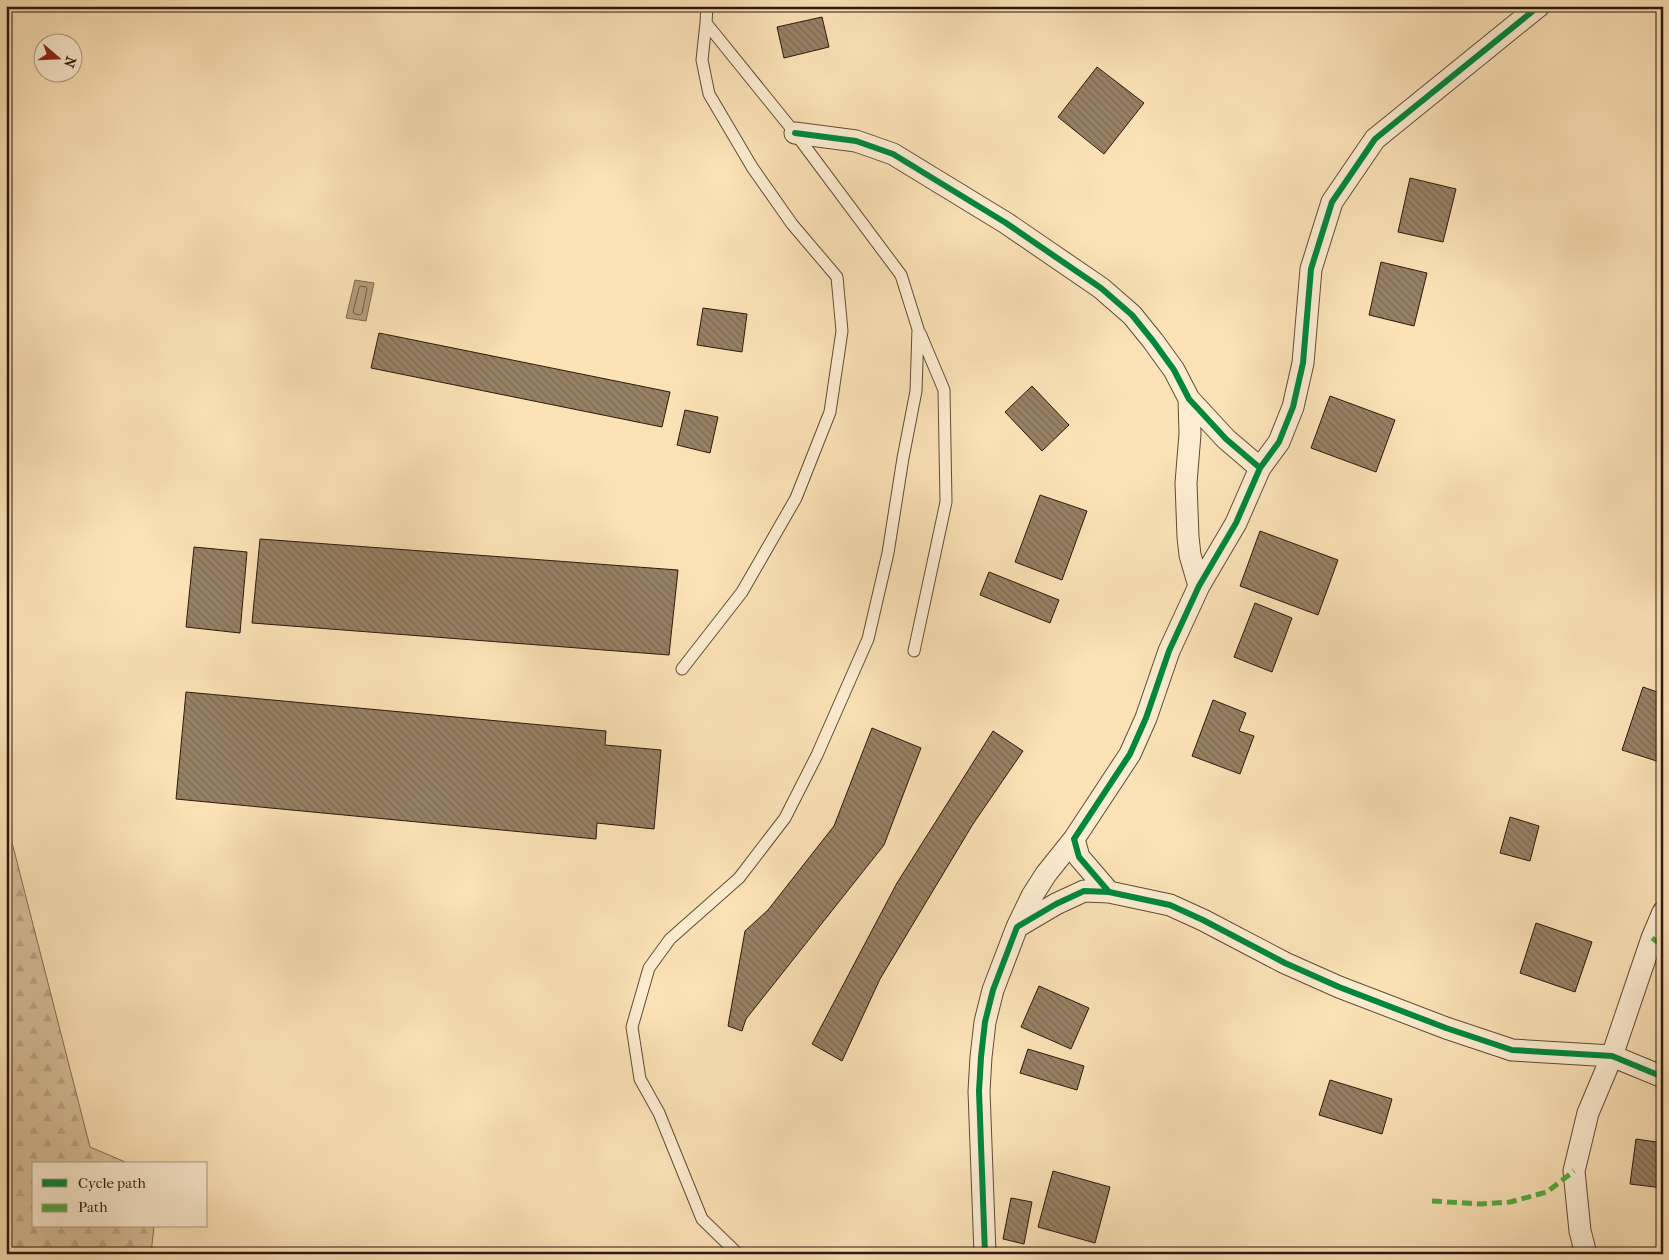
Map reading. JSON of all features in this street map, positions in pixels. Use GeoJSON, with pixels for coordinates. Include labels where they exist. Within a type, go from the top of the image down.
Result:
{"type":"FeatureCollection","features":[{"type":"Feature","properties":{"kind":"street"},"geometry":{"type":"LineString","coordinates":[[985,1254],[979,1091],[985,1022],[993,990],[1018,927],[1036,889],[1074,839],[1130,754],[1146,718],[1169,651],[1200,586],[1236,523],[1260,468],[1279,442],[1293,406],[1303,363],[1311,269],[1332,202],[1375,139],[1539,6]]}},
{"type":"Feature","properties":{"kind":"street"},"geometry":{"type":"LineString","coordinates":[[795,133],[856,141],[893,154],[1014,228],[1101,288],[1132,315],[1153,341],[1174,370],[1189,399],[1226,439],[1260,468]]}},
{"type":"Feature","properties":{"kind":"street"},"geometry":{"type":"LineString","coordinates":[[1189,399],[1190,434],[1186,483],[1188,537],[1190,555],[1200,586]]}},
{"type":"Feature","properties":{"kind":"street"},"geometry":{"type":"LineString","coordinates":[[1074,839],[1079,858],[1109,892]]}},
{"type":"Feature","properties":{"kind":"street"},"geometry":{"type":"LineString","coordinates":[[1018,927],[1056,904],[1084,891],[1109,892],[1170,905],[1285,963],[1340,987],[1474,1038],[1512,1050],[1612,1056],[1663,1077]]}},
{"type":"Feature","properties":{"kind":"street"},"geometry":{"type":"LineString","coordinates":[[1586,1254],[1580,1231],[1574,1171],[1588,1113],[1612,1056],[1652,938],[1663,912]]}},
{"type":"Feature","properties":{"kind":"lane"},"geometry":{"type":"LineString","coordinates":[[682,669],[742,592],[796,498],[830,412],[842,331],[837,277],[792,224],[757,175],[709,94],[702,60],[707,6]]}},
{"type":"Feature","properties":{"kind":"lane"},"geometry":{"type":"LineString","coordinates":[[706,23],[795,133],[901,275],[918,329],[944,390],[946,502],[914,651]]}},
{"type":"Feature","properties":{"kind":"lane"},"geometry":{"type":"LineString","coordinates":[[738,1254],[702,1219],[659,1113],[640,1079],[632,1027],[649,968],[670,939],[739,878],[785,818],[817,756],[868,639],[888,553],[916,391],[918,329]]}},
{"type":"Feature","properties":{"kind":"green space"},"geometry":{"type":"Polygon","coordinates":[[[6,819],[90,1147],[125,1162],[32,1162],[32,1228],[154,1228],[151,1254],[6,1254],[6,819]]]}},
{"type":"Feature","properties":{"kind":"water"},"geometry":{"type":"Polygon","coordinates":[[[355,280],[374,283],[366,321],[346,318],[355,280]]]}},
{"type":"Feature","properties":{"kind":"building"},"geometry":{"type":"Polygon","coordinates":[[[822,17],[829,47],[784,58],[777,27],[822,17]]]}},
{"type":"Feature","properties":{"kind":"building"},"geometry":{"type":"Polygon","coordinates":[[[1097,67],[1144,103],[1104,154],[1058,117],[1097,67]]]}},
{"type":"Feature","properties":{"kind":"building"},"geometry":{"type":"Polygon","coordinates":[[[1410,178],[1456,189],[1443,242],[1398,232],[1410,178]]]}},
{"type":"Feature","properties":{"kind":"building"},"geometry":{"type":"Polygon","coordinates":[[[1381,262],[1427,273],[1414,326],[1369,315],[1381,262]]]}},
{"type":"Feature","properties":{"kind":"building"},"geometry":{"type":"Polygon","coordinates":[[[703,308],[747,314],[742,352],[697,345],[703,308]]]}},
{"type":"Feature","properties":{"kind":"building"},"geometry":{"type":"Polygon","coordinates":[[[379,333],[670,392],[662,427],[371,368],[379,333]]]}},
{"type":"Feature","properties":{"kind":"building"},"geometry":{"type":"Polygon","coordinates":[[[1032,386],[1069,425],[1042,451],[1005,412],[1032,386]]]}},
{"type":"Feature","properties":{"kind":"building"},"geometry":{"type":"Polygon","coordinates":[[[1330,396],[1395,420],[1376,472],[1311,448],[1330,396]]]}},
{"type":"Feature","properties":{"kind":"building"},"geometry":{"type":"Polygon","coordinates":[[[685,410],[718,417],[710,453],[677,445],[685,410]]]}},
{"type":"Feature","properties":{"kind":"building"},"geometry":{"type":"Polygon","coordinates":[[[1040,495],[1087,511],[1062,580],[1015,562],[1040,495]]]}},
{"type":"Feature","properties":{"kind":"building"},"geometry":{"type":"Polygon","coordinates":[[[1260,531],[1338,560],[1318,615],[1240,586],[1260,531]]]}},
{"type":"Feature","properties":{"kind":"building"},"geometry":{"type":"Polygon","coordinates":[[[260,539],[678,570],[669,655],[252,623],[260,539]]]}},
{"type":"Feature","properties":{"kind":"building"},"geometry":{"type":"Polygon","coordinates":[[[194,547],[247,552],[240,633],[186,627],[194,547]]]}},
{"type":"Feature","properties":{"kind":"building"},"geometry":{"type":"Polygon","coordinates":[[[989,572],[1059,600],[1050,623],[980,595],[989,572]]]}},
{"type":"Feature","properties":{"kind":"building"},"geometry":{"type":"Polygon","coordinates":[[[1255,603],[1292,618],[1272,672],[1234,657],[1255,603]]]}},
{"type":"Feature","properties":{"kind":"building"},"geometry":{"type":"Polygon","coordinates":[[[1643,687],[1663,694],[1663,763],[1622,750],[1643,687]]]}},
{"type":"Feature","properties":{"kind":"building"},"geometry":{"type":"Polygon","coordinates":[[[186,692],[606,731],[605,745],[661,750],[654,829],[597,823],[596,839],[176,799],[186,692]]]}},
{"type":"Feature","properties":{"kind":"building"},"geometry":{"type":"Polygon","coordinates":[[[1213,700],[1246,713],[1239,731],[1254,736],[1240,774],[1192,756],[1213,700]]]}},
{"type":"Feature","properties":{"kind":"building"},"geometry":{"type":"Polygon","coordinates":[[[872,728],[921,748],[884,845],[746,1019],[742,1031],[728,1026],[745,931],[768,910],[834,826],[872,728]]]}},
{"type":"Feature","properties":{"kind":"building"},"geometry":{"type":"Polygon","coordinates":[[[993,731],[1023,751],[973,824],[880,979],[842,1061],[812,1044],[897,883],[993,731]]]}},
{"type":"Feature","properties":{"kind":"building"},"geometry":{"type":"Polygon","coordinates":[[[1510,817],[1539,826],[1530,861],[1500,853],[1510,817]]]}},
{"type":"Feature","properties":{"kind":"building"},"geometry":{"type":"Polygon","coordinates":[[[1536,923],[1592,942],[1575,992],[1520,973],[1536,923]]]}},
{"type":"Feature","properties":{"kind":"building"},"geometry":{"type":"Polygon","coordinates":[[[1039,986],[1089,1008],[1071,1049],[1021,1027],[1039,986]]]}},
{"type":"Feature","properties":{"kind":"building"},"geometry":{"type":"Polygon","coordinates":[[[1028,1049],[1084,1066],[1077,1090],[1020,1073],[1028,1049]]]}},
{"type":"Feature","properties":{"kind":"building"},"geometry":{"type":"Polygon","coordinates":[[[1330,1080],[1392,1099],[1382,1134],[1319,1115],[1330,1080]]]}},
{"type":"Feature","properties":{"kind":"building"},"geometry":{"type":"Polygon","coordinates":[[[1636,1139],[1663,1143],[1663,1188],[1630,1184],[1636,1139]]]}},
{"type":"Feature","properties":{"kind":"building"},"geometry":{"type":"Polygon","coordinates":[[[1053,1171],[1110,1187],[1095,1243],[1038,1227],[1053,1171]]]}},
{"type":"Feature","properties":{"kind":"building"},"geometry":{"type":"Polygon","coordinates":[[[1011,1198],[1032,1202],[1024,1244],[1003,1239],[1011,1198]]]}},
{"type":"Feature","properties":{"kind":"marked path"},"geometry":{"type":"LineString","coordinates":[[1652,938],[1663,946]]}},
{"type":"Feature","properties":{"kind":"marked path"},"geometry":{"type":"LineString","coordinates":[[1432,1201],[1481,1204],[1510,1202],[1547,1192],[1574,1171]]}},
{"type":"Feature","properties":{"kind":"cycle path"},"geometry":{"type":"LineString","coordinates":[[1109,892],[1079,857],[1074,839],[1130,754],[1146,718],[1169,651],[1199,586],[1236,523],[1260,468],[1279,442],[1293,407],[1303,363],[1311,269],[1332,202],[1375,139],[1539,6]]}},
{"type":"Feature","properties":{"kind":"cycle path"},"geometry":{"type":"LineString","coordinates":[[795,133],[856,141],[893,154],[1006,223],[1101,288],[1132,315],[1153,341],[1174,370],[1189,399],[1226,439],[1260,468]]}},
{"type":"Feature","properties":{"kind":"cycle path"},"geometry":{"type":"LineString","coordinates":[[985,1254],[979,1091],[985,1022],[993,990],[1017,927],[1056,904],[1084,891],[1109,892],[1170,905],[1285,963],[1339,987],[1446,1028],[1512,1050],[1612,1056],[1663,1077]]}}]}
